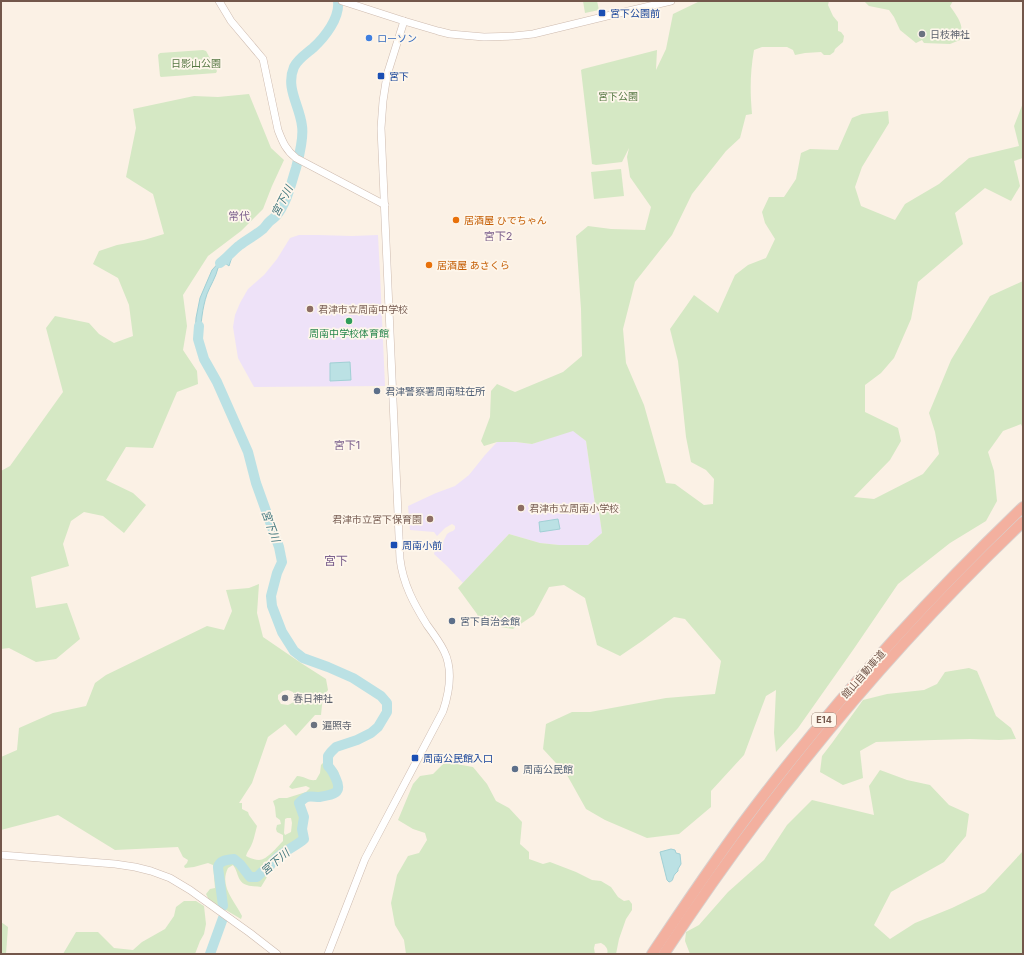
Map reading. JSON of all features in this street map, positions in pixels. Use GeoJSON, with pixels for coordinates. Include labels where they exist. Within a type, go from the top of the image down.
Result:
{"type":"FeatureCollection","features":[{"type":"Feature","properties":{"kind":"highway","name":"館山自動車道"},"geometry":{"type":"LineString","coordinates":[[652,954],[749,814],[811,735],[903,629],[956,572],[1023,507]]}},
{"type":"Feature","properties":{"kind":"highway","name":"館山自動車道"},"geometry":{"type":"LineString","coordinates":[[664,954],[733,852],[790,777],[848,707],[927,618],[1023,522]]}},
{"type":"Feature","properties":{"kind":"street"},"geometry":{"type":"LineString","coordinates":[[219,1],[233,24],[263,59],[278,130],[281,139],[289,152],[305,163],[385,205]]}},
{"type":"Feature","properties":{"kind":"street"},"geometry":{"type":"LineString","coordinates":[[345,2],[450,34],[484,37],[533,34],[671,1]]}},
{"type":"Feature","properties":{"kind":"street"},"geometry":{"type":"LineString","coordinates":[[328,954],[365,859],[443,711],[448,691],[449,675],[444,651],[409,593],[402,572],[400,559],[381,128],[387,75],[404,21]]}},
{"type":"Feature","properties":{"kind":"street"},"geometry":{"type":"LineString","coordinates":[[1,855],[122,865],[151,871],[170,878],[190,890],[277,954]]}},
{"type":"Feature","properties":{"kind":"shaded area","name":"君津市立周南中学校"},"geometry":{"type":"Polygon","coordinates":[[[299,235],[378,235],[385,386],[254,387],[238,358],[233,327],[235,315],[248,289],[264,275],[277,259],[290,238],[299,235]]]}},
{"type":"Feature","properties":{"kind":"shaded area","name":"君津市立周南小学校"},"geometry":{"type":"Polygon","coordinates":[[[573,430],[586,441],[595,504],[599,512],[602,533],[588,545],[559,545],[540,543],[509,534],[463,583],[434,554],[435,550],[443,542],[447,534],[455,529],[455,526],[452,524],[445,528],[437,536],[434,532],[410,530],[408,506],[455,486],[469,475],[497,442],[532,444],[573,430]]]}},
{"type":"Feature","properties":{"kind":"green space"},"geometry":{"type":"Polygon","coordinates":[[[583,1],[597,1],[599,10],[585,13],[583,1]]]}},
{"type":"Feature","properties":{"kind":"green space","name":"宮下公園"},"geometry":{"type":"Polygon","coordinates":[[[700,1],[829,1],[828,5],[833,16],[838,22],[838,31],[844,36],[843,42],[830,55],[824,55],[821,52],[795,55],[793,50],[787,47],[762,47],[754,50],[751,82],[752,114],[746,115],[740,138],[726,151],[692,194],[672,235],[635,282],[623,329],[626,363],[644,405],[666,483],[675,484],[704,505],[713,504],[714,479],[706,470],[691,462],[686,437],[678,361],[670,329],[694,295],[718,313],[735,275],[748,265],[766,258],[775,239],[765,223],[762,212],[769,197],[784,197],[796,179],[801,153],[810,149],[838,150],[852,118],[862,114],[888,111],[889,123],[862,167],[855,187],[861,206],[895,220],[905,204],[939,184],[969,158],[1019,146],[1014,126],[1023,103],[1023,158],[1014,161],[1020,186],[1011,201],[985,188],[955,213],[963,244],[918,282],[911,319],[894,358],[881,373],[865,385],[865,412],[898,428],[901,441],[890,460],[854,497],[874,499],[923,474],[939,454],[935,432],[929,413],[951,360],[990,296],[1023,281],[1023,429],[1021,424],[1003,431],[988,452],[994,471],[997,501],[986,521],[950,543],[898,584],[798,728],[776,752],[774,733],[776,690],[766,696],[744,755],[711,791],[711,807],[679,834],[647,838],[605,820],[586,809],[567,775],[543,749],[546,724],[572,712],[590,712],[666,698],[715,694],[721,661],[685,619],[674,617],[620,656],[597,645],[585,598],[564,585],[549,587],[534,615],[513,629],[481,624],[477,614],[458,588],[509,534],[540,543],[559,545],[588,545],[602,533],[599,512],[595,504],[586,441],[573,431],[532,444],[497,442],[484,446],[481,441],[490,417],[491,391],[497,384],[515,392],[563,372],[582,356],[581,309],[576,236],[588,226],[611,229],[645,230],[651,207],[630,177],[627,157],[629,148],[622,162],[596,165],[592,164],[581,70],[657,50],[656,70],[666,49],[673,14],[700,1]]]}},
{"type":"Feature","properties":{"kind":"green space"},"geometry":{"type":"Polygon","coordinates":[[[864,1],[953,1],[950,6],[960,22],[962,30],[960,40],[950,44],[924,43],[922,40],[916,43],[900,30],[889,10],[869,6],[864,1]]]}},
{"type":"Feature","properties":{"kind":"green space","name":"日影山公園"},"geometry":{"type":"Polygon","coordinates":[[[206,51],[217,71],[216,73],[160,76],[158,55],[160,53],[206,51]]]}},
{"type":"Feature","properties":{"kind":"green space"},"geometry":{"type":"Polygon","coordinates":[[[249,94],[271,148],[284,160],[263,209],[241,231],[208,256],[183,295],[187,326],[183,350],[197,371],[198,384],[177,392],[153,448],[126,447],[106,480],[133,493],[146,505],[124,533],[103,516],[84,512],[71,521],[63,544],[69,566],[31,577],[36,608],[67,603],[80,639],[56,659],[36,662],[9,648],[1,649],[1,471],[10,466],[63,392],[46,328],[55,316],[89,323],[99,334],[114,343],[133,336],[129,305],[118,278],[93,264],[99,251],[117,245],[144,240],[164,234],[153,194],[126,177],[136,128],[133,109],[194,96],[218,97],[249,94]]]}},
{"type":"Feature","properties":{"kind":"green space"},"geometry":{"type":"Polygon","coordinates":[[[621,169],[624,196],[594,199],[591,172],[621,169]]]}},
{"type":"Feature","properties":{"kind":"green space"},"geometry":{"type":"Polygon","coordinates":[[[259,584],[257,613],[263,637],[326,679],[328,690],[323,696],[321,715],[315,715],[296,736],[285,724],[268,737],[252,783],[239,803],[242,803],[242,809],[248,812],[257,826],[253,841],[246,856],[256,860],[265,858],[283,841],[283,835],[277,832],[276,829],[277,825],[281,824],[280,820],[276,817],[273,801],[279,798],[287,798],[306,792],[310,788],[306,786],[292,789],[289,787],[297,776],[310,780],[316,780],[320,773],[321,765],[329,762],[338,771],[341,785],[339,791],[329,797],[306,801],[304,805],[307,829],[303,841],[275,867],[261,887],[244,884],[240,880],[233,865],[228,868],[225,881],[226,887],[242,916],[241,919],[209,900],[206,894],[210,889],[215,888],[213,865],[208,863],[185,868],[184,866],[188,860],[183,857],[178,847],[115,850],[58,815],[1,830],[1,757],[17,750],[19,728],[53,713],[86,706],[95,683],[106,675],[207,626],[224,630],[232,611],[226,590],[249,588],[259,584]],[[288,690],[283,691],[278,695],[278,699],[281,704],[288,705],[294,702],[293,692],[288,690]],[[291,818],[285,819],[285,835],[291,832],[291,818]]]}},
{"type":"Feature","properties":{"kind":"green space"},"geometry":{"type":"Polygon","coordinates":[[[969,668],[977,671],[996,716],[1011,728],[1016,739],[876,742],[860,751],[863,778],[843,785],[820,772],[822,756],[863,700],[887,694],[924,690],[937,684],[945,672],[969,668]]]}},
{"type":"Feature","properties":{"kind":"green space"},"geometry":{"type":"Polygon","coordinates":[[[445,762],[473,767],[487,784],[496,801],[509,808],[522,822],[520,844],[529,852],[529,859],[543,864],[550,862],[592,880],[601,881],[611,887],[618,897],[624,901],[629,900],[632,904],[632,910],[626,919],[619,939],[616,954],[607,954],[606,947],[601,943],[595,944],[595,954],[406,954],[404,940],[395,925],[391,903],[397,875],[408,856],[419,853],[427,840],[425,833],[413,829],[398,820],[413,784],[420,776],[433,774],[445,762]]]}},
{"type":"Feature","properties":{"kind":"green space"},"geometry":{"type":"Polygon","coordinates":[[[880,770],[907,780],[930,785],[949,805],[969,814],[966,836],[944,862],[891,892],[874,925],[890,939],[915,923],[952,908],[985,892],[1023,851],[1023,954],[690,954],[685,941],[686,932],[699,925],[728,892],[764,860],[787,825],[812,800],[874,815],[869,786],[880,770]]]}},
{"type":"Feature","properties":{"kind":"green space"},"geometry":{"type":"Polygon","coordinates":[[[184,901],[196,901],[204,906],[206,924],[204,934],[195,954],[63,954],[76,932],[98,932],[114,948],[133,950],[142,942],[165,929],[174,916],[176,907],[184,901]]]}},
{"type":"Feature","properties":{"kind":"green space"},"geometry":{"type":"Polygon","coordinates":[[[1,922],[8,927],[6,954],[1,954],[1,922]]]}},
{"type":"Feature","properties":{"kind":"water"},"geometry":{"type":"Polygon","coordinates":[[[299,118],[302,118],[303,129],[301,154],[297,151],[300,135],[299,118]]]}},
{"type":"Feature","properties":{"kind":"water"},"geometry":{"type":"Polygon","coordinates":[[[229,253],[232,257],[229,266],[225,263],[218,268],[207,294],[201,321],[200,338],[195,338],[196,318],[200,298],[212,270],[225,254],[229,253]]]}},
{"type":"Feature","properties":{"kind":"water"},"geometry":{"type":"Polygon","coordinates":[[[350,362],[351,380],[330,381],[330,363],[350,362]]]}},
{"type":"Feature","properties":{"kind":"water"},"geometry":{"type":"Polygon","coordinates":[[[558,519],[560,529],[540,532],[539,522],[558,519]]]}},
{"type":"Feature","properties":{"kind":"water"},"geometry":{"type":"Polygon","coordinates":[[[671,849],[680,854],[681,864],[671,882],[669,882],[667,880],[660,852],[671,849]]]}},
{"type":"Feature","properties":{"kind":"waterway","name":"宮下川"},"geometry":{"type":"LineString","coordinates":[[220,263],[237,247],[263,229],[280,211],[286,199],[296,168],[302,136],[301,119],[291,82],[294,67],[302,57],[318,44],[327,33],[337,14],[338,1]]}},
{"type":"Feature","properties":{"kind":"waterway","name":"宮下川"},"geometry":{"type":"LineString","coordinates":[[199,326],[198,339],[204,359],[217,382],[248,452],[256,483],[279,547],[282,562],[277,573],[271,596],[272,606],[282,632],[294,651],[303,658],[353,678],[381,696],[387,703],[387,712],[378,727],[371,733],[357,740],[336,747],[328,756],[328,766],[333,772],[338,784],[337,791],[335,793],[319,797],[307,797],[299,803],[304,817],[302,829],[304,839],[275,859],[269,868],[257,877],[250,877],[234,859],[220,863],[218,867],[223,906]]}},
{"type":"Feature","properties":{"kind":"waterway","name":"宮下川"},"geometry":{"type":"LineString","coordinates":[[210,954],[223,918]]}},
{"type":"Feature","properties":{"kind":"place","name":"宮下公園前"},"geometry":{"type":"Point","coordinates":[602,13]}},
{"type":"Feature","properties":{"kind":"place","name":"日枝神社"},"geometry":{"type":"Point","coordinates":[922,34]}},
{"type":"Feature","properties":{"kind":"place","name":"ローソン"},"geometry":{"type":"Point","coordinates":[369,38]}},
{"type":"Feature","properties":{"kind":"place","name":"宮下"},"geometry":{"type":"Point","coordinates":[381,76]}},
{"type":"Feature","properties":{"kind":"place","name":"居酒屋 ひでちゃん"},"geometry":{"type":"Point","coordinates":[456,220]}},
{"type":"Feature","properties":{"kind":"place","name":"居酒屋 あさくら"},"geometry":{"type":"Point","coordinates":[429,265]}},
{"type":"Feature","properties":{"kind":"place","name":"君津市立周南中学校"},"geometry":{"type":"Point","coordinates":[310,309]}},
{"type":"Feature","properties":{"kind":"place","name":"周南中学校体育館"},"geometry":{"type":"Point","coordinates":[349,321]}},
{"type":"Feature","properties":{"kind":"place","name":"君津警察署周南駐在所"},"geometry":{"type":"Point","coordinates":[377,391]}},
{"type":"Feature","properties":{"kind":"place","name":"君津市立周南小学校"},"geometry":{"type":"Point","coordinates":[521,508]}},
{"type":"Feature","properties":{"kind":"place","name":"君津市立宮下保育園"},"geometry":{"type":"Point","coordinates":[430,519]}},
{"type":"Feature","properties":{"kind":"place","name":"周南小前"},"geometry":{"type":"Point","coordinates":[394,545]}},
{"type":"Feature","properties":{"kind":"place","name":"宮下自治会館"},"geometry":{"type":"Point","coordinates":[452,621]}},
{"type":"Feature","properties":{"kind":"place","name":"春日神社"},"geometry":{"type":"Point","coordinates":[285,698]}},
{"type":"Feature","properties":{"kind":"place","name":"遍照寺"},"geometry":{"type":"Point","coordinates":[314,725]}},
{"type":"Feature","properties":{"kind":"place","name":"周南公民館入口"},"geometry":{"type":"Point","coordinates":[415,758]}},
{"type":"Feature","properties":{"kind":"place","name":"周南公民館"},"geometry":{"type":"Point","coordinates":[515,769]}},
{"type":"Feature","properties":{"kind":"district","name":"常代"},"geometry":{"type":"Point","coordinates":[239,216]}},
{"type":"Feature","properties":{"kind":"district","name":"宮下2"},"geometry":{"type":"Point","coordinates":[498,236]}},
{"type":"Feature","properties":{"kind":"district","name":"宮下1"},"geometry":{"type":"Point","coordinates":[347,445]}},
{"type":"Feature","properties":{"kind":"district","name":"宮下"},"geometry":{"type":"Point","coordinates":[336,561]}}]}
